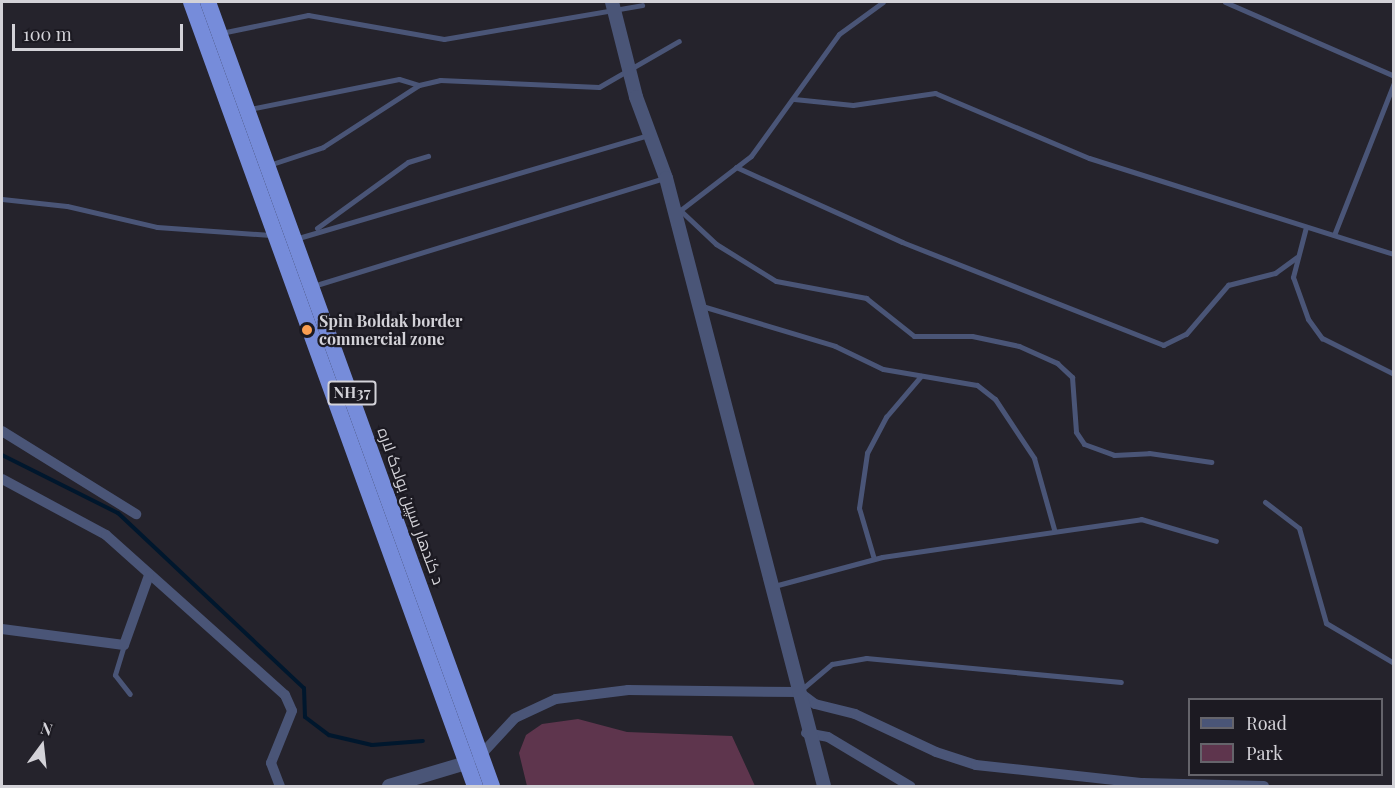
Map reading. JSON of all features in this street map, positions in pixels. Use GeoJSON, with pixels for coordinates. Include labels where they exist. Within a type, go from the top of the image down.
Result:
{"type":"FeatureCollection","features":[{"type":"Feature","properties":{"kind":"highway","name":"د کندهار سپین بولدک لاره"},"geometry":{"type":"LineString","coordinates":[[191,2],[275,235],[474,759],[492,786]]}},
{"type":"Feature","properties":{"kind":"highway","name":"د کندهار سپین بولدک لاره"},"geometry":{"type":"LineString","coordinates":[[208,2],[246,110],[313,286],[474,759],[475,786]]}},
{"type":"Feature","properties":{"kind":"street"},"geometry":{"type":"LineString","coordinates":[[613,6],[650,135],[677,213],[695,304],[799,692],[806,733],[824,786]]}},
{"type":"Feature","properties":{"kind":"street"},"geometry":{"type":"LineString","coordinates":[[2,431],[136,514]]}},
{"type":"Feature","properties":{"kind":"street"},"geometry":{"type":"LineString","coordinates":[[2,479],[86,522],[285,695],[292,711],[271,763],[280,786]]}},
{"type":"Feature","properties":{"kind":"street"},"geometry":{"type":"LineString","coordinates":[[2,629],[124,645],[149,575]]}},
{"type":"Feature","properties":{"kind":"street"},"geometry":{"type":"LineString","coordinates":[[389,786],[474,759],[514,718],[556,699],[628,690],[799,692],[815,704],[862,716],[936,752],[976,765],[1143,783],[1264,786]]}},
{"type":"Feature","properties":{"kind":"street"},"geometry":{"type":"LineString","coordinates":[[806,733],[828,737],[910,786]]}},
{"type":"Feature","properties":{"kind":"lane"},"geometry":{"type":"LineString","coordinates":[[883,2],[839,34],[771,134],[736,167],[677,213],[717,244],[776,281],[866,298],[914,336],[972,336],[1020,346],[1057,363],[1072,377],[1076,432],[1091,447],[1114,455],[1149,453],[1211,462]]}},
{"type":"Feature","properties":{"kind":"lane"},"geometry":{"type":"LineString","coordinates":[[1225,2],[1394,76]]}},
{"type":"Feature","properties":{"kind":"lane"},"geometry":{"type":"LineString","coordinates":[[219,33],[308,15],[444,39],[613,6],[642,5]]}},
{"type":"Feature","properties":{"kind":"lane"},"geometry":{"type":"LineString","coordinates":[[267,165],[323,147],[419,85],[440,80],[599,87],[631,71],[679,40]]}},
{"type":"Feature","properties":{"kind":"lane"},"geometry":{"type":"LineString","coordinates":[[246,110],[399,80],[419,85]]}},
{"type":"Feature","properties":{"kind":"lane"},"geometry":{"type":"LineString","coordinates":[[1334,235],[1394,83]]}},
{"type":"Feature","properties":{"kind":"lane"},"geometry":{"type":"LineString","coordinates":[[794,99],[853,105],[935,93],[1089,158],[1394,254]]}},
{"type":"Feature","properties":{"kind":"lane"},"geometry":{"type":"LineString","coordinates":[[2,200],[67,206],[157,227],[295,237],[316,229],[353,224],[650,135]]}},
{"type":"Feature","properties":{"kind":"lane"},"geometry":{"type":"LineString","coordinates":[[316,229],[408,162],[428,156]]}},
{"type":"Feature","properties":{"kind":"lane"},"geometry":{"type":"LineString","coordinates":[[736,167],[902,242],[1164,345],[1186,334],[1228,285],[1275,273],[1297,257]]}},
{"type":"Feature","properties":{"kind":"lane"},"geometry":{"type":"LineString","coordinates":[[313,286],[666,178]]}},
{"type":"Feature","properties":{"kind":"lane"},"geometry":{"type":"LineString","coordinates":[[1306,227],[1297,257],[1296,294],[1322,338],[1394,374]]}},
{"type":"Feature","properties":{"kind":"lane"},"geometry":{"type":"LineString","coordinates":[[695,304],[835,346],[883,369],[977,385],[994,399],[1034,458],[1054,529]]}},
{"type":"Feature","properties":{"kind":"lane"},"geometry":{"type":"LineString","coordinates":[[874,560],[859,508],[867,453],[886,417],[921,376]]}},
{"type":"Feature","properties":{"kind":"lane"},"geometry":{"type":"LineString","coordinates":[[1265,502],[1299,528],[1326,623],[1394,663]]}},
{"type":"Feature","properties":{"kind":"lane"},"geometry":{"type":"LineString","coordinates":[[769,587],[874,560],[1054,529],[1141,519],[1216,541]]}},
{"type":"Feature","properties":{"kind":"lane"},"geometry":{"type":"LineString","coordinates":[[124,645],[115,675],[130,694]]}},
{"type":"Feature","properties":{"kind":"lane"},"geometry":{"type":"LineString","coordinates":[[799,692],[823,668],[866,658],[1121,682]]}},
{"type":"Feature","properties":{"kind":"green space"},"geometry":{"type":"Polygon","coordinates":[[[578,719],[627,732],[732,736],[755,786],[527,786],[519,753],[526,735],[542,724],[578,719]]]}},
{"type":"Feature","properties":{"kind":"waterway"},"geometry":{"type":"LineString","coordinates":[[2,455],[118,513],[304,688],[305,717],[329,735],[372,745],[423,741]]}},
{"type":"Feature","properties":{"kind":"place","name":"Spin Boldak border commercial zone"},"geometry":{"type":"Point","coordinates":[307,330]}}]}
